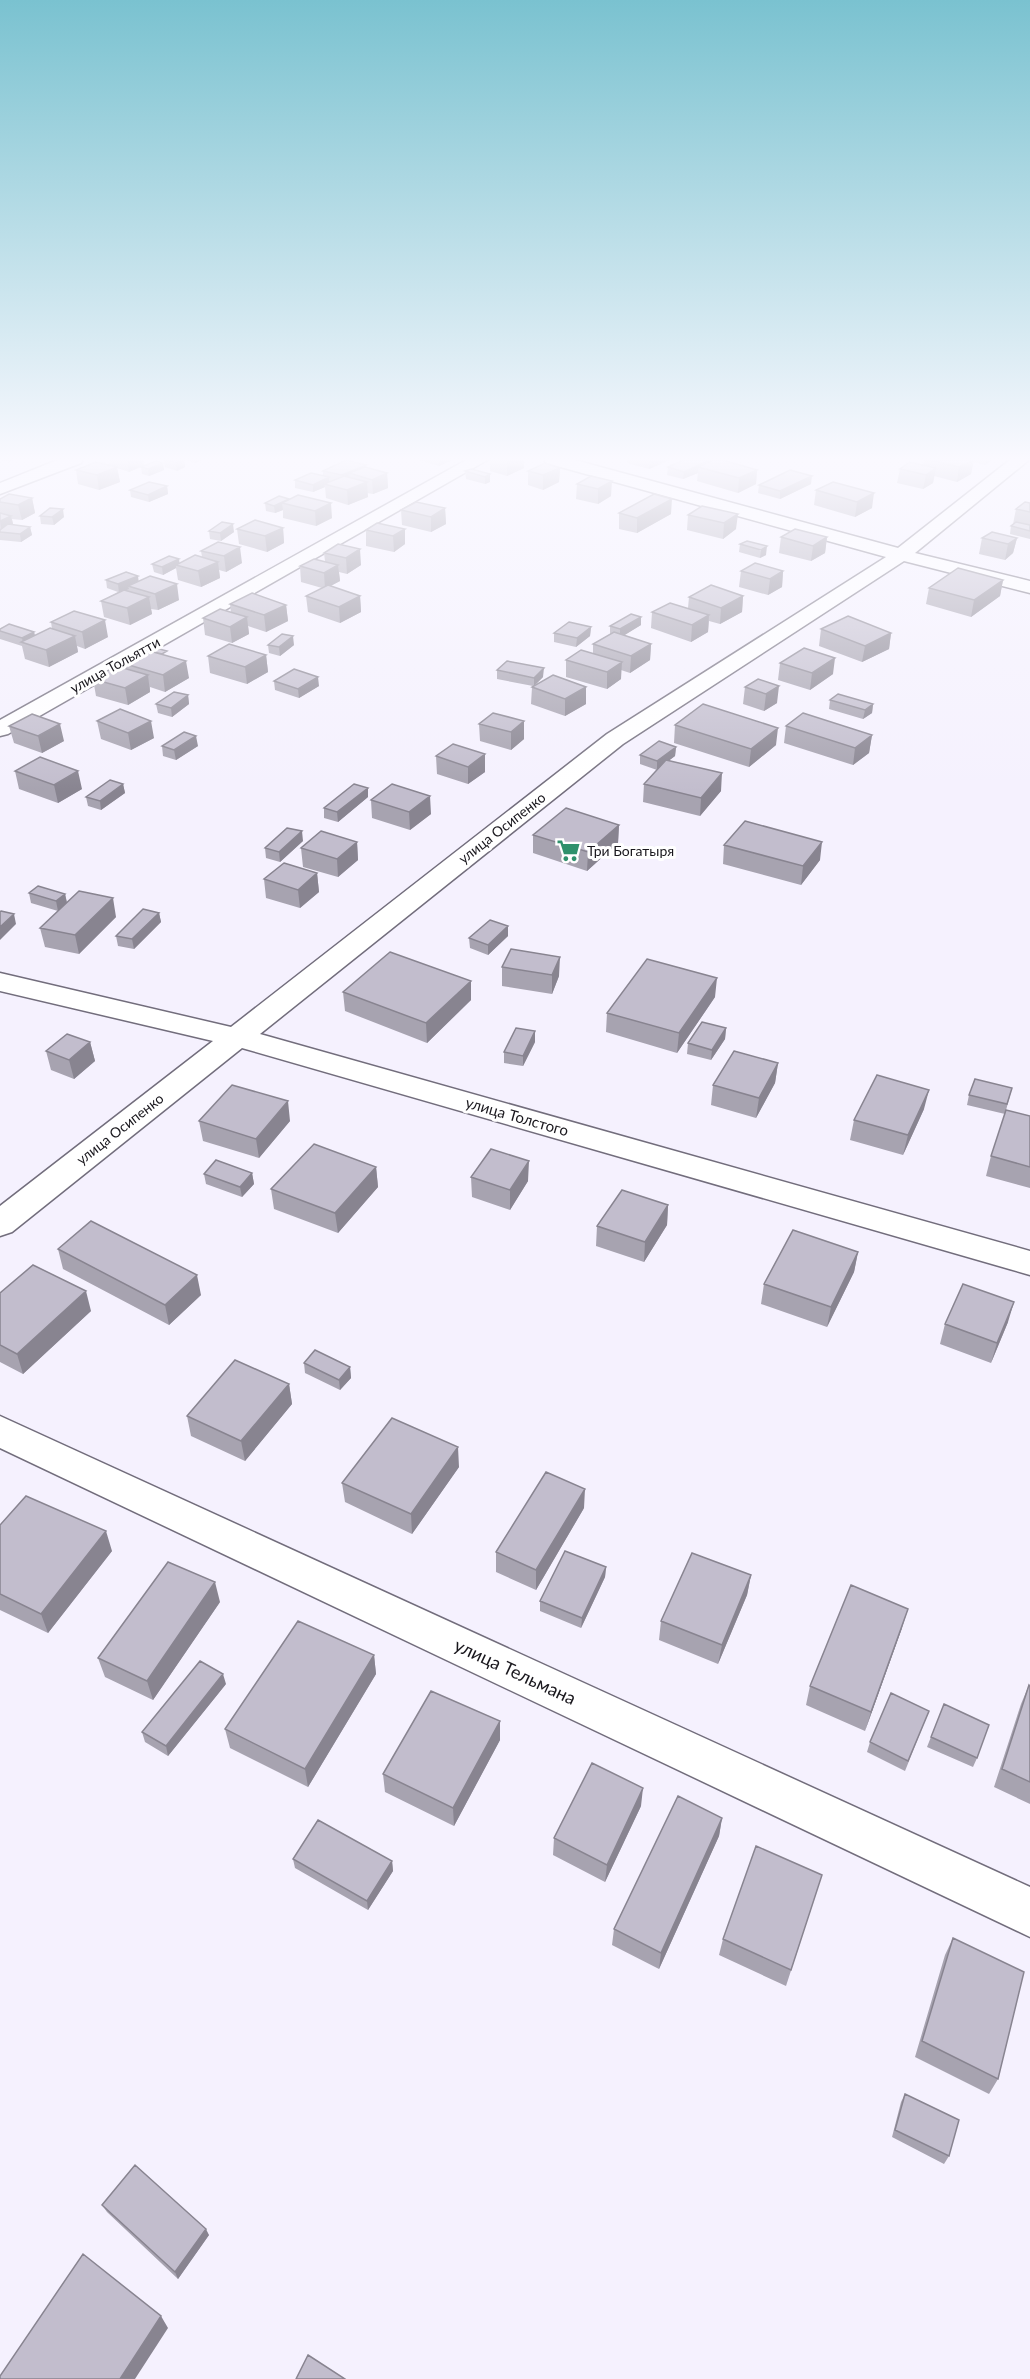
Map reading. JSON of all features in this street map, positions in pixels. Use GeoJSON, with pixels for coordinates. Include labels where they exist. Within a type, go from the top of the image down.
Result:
{"type":"FeatureCollection","features":[{"type":"Feature","properties":{"kind":"street","name":"улица Тольятти"},"geometry":{"type":"LineString","coordinates":[[0,729],[283,570]]}},
{"type":"Feature","properties":{"kind":"street","name":"улица Осипенко"},"geometry":{"type":"LineString","coordinates":[[0,1224],[615,739],[878,570]]}},
{"type":"Feature","properties":{"kind":"street"},"geometry":{"type":"LineString","coordinates":[[962,570],[1030,587]]}},
{"type":"Feature","properties":{"kind":"street","name":"улица Толстого"},"geometry":{"type":"LineString","coordinates":[[0,982],[236,1037],[1030,1263]]}},
{"type":"Feature","properties":{"kind":"street","name":"улица Тельмана"},"geometry":{"type":"LineString","coordinates":[[0,1431],[1030,1912]]}},
{"type":"Feature","properties":{"kind":"building"},"geometry":{"type":"Polygon","coordinates":[[[314,570],[329,570],[324,573],[314,570]]]}},
{"type":"Feature","properties":{"kind":"building"},"geometry":{"type":"Polygon","coordinates":[[[780,570],[783,571],[770,579],[741,571],[780,570]]]}},
{"type":"Feature","properties":{"kind":"building"},"geometry":{"type":"Polygon","coordinates":[[[955,570],[966,570],[1003,580],[974,600],[929,588],[955,570]]]}},
{"type":"Feature","properties":{"kind":"building"},"geometry":{"type":"Polygon","coordinates":[[[126,572],[138,576],[118,584],[106,580],[126,572]]]}},
{"type":"Feature","properties":{"kind":"building"},"geometry":{"type":"Polygon","coordinates":[[[150,576],[177,584],[155,594],[128,586],[150,576]]]}},
{"type":"Feature","properties":{"kind":"building"},"geometry":{"type":"Polygon","coordinates":[[[328,585],[360,596],[339,607],[306,596],[328,585]]]}},
{"type":"Feature","properties":{"kind":"building"},"geometry":{"type":"Polygon","coordinates":[[[711,585],[743,596],[721,608],[689,597],[711,585]]]}},
{"type":"Feature","properties":{"kind":"building"},"geometry":{"type":"Polygon","coordinates":[[[124,590],[149,597],[127,608],[101,601],[124,590]]]}},
{"type":"Feature","properties":{"kind":"building"},"geometry":{"type":"Polygon","coordinates":[[[252,593],[286,605],[264,615],[230,604],[252,593]]]}},
{"type":"Feature","properties":{"kind":"building"},"geometry":{"type":"Polygon","coordinates":[[[670,603],[709,615],[692,625],[652,612],[670,603]]]}},
{"type":"Feature","properties":{"kind":"building"},"geometry":{"type":"Polygon","coordinates":[[[220,609],[247,617],[230,627],[203,618],[220,609]]]}},
{"type":"Feature","properties":{"kind":"building"},"geometry":{"type":"Polygon","coordinates":[[[74,611],[105,620],[82,632],[51,622],[74,611]]]}},
{"type":"Feature","properties":{"kind":"building"},"geometry":{"type":"Polygon","coordinates":[[[631,614],[641,617],[620,629],[610,626],[631,614]]]}},
{"type":"Feature","properties":{"kind":"building"},"geometry":{"type":"Polygon","coordinates":[[[848,616],[891,633],[865,646],[821,629],[848,616]]]}},
{"type":"Feature","properties":{"kind":"building"},"geometry":{"type":"Polygon","coordinates":[[[569,622],[591,627],[577,638],[554,633],[569,622]]]}},
{"type":"Feature","properties":{"kind":"building"},"geometry":{"type":"Polygon","coordinates":[[[9,624],[34,632],[22,638],[0,631],[9,624]]]}},
{"type":"Feature","properties":{"kind":"building"},"geometry":{"type":"Polygon","coordinates":[[[50,628],[75,636],[46,650],[21,642],[50,628]]]}},
{"type":"Feature","properties":{"kind":"building"},"geometry":{"type":"Polygon","coordinates":[[[614,632],[651,644],[631,656],[593,644],[614,632]]]}},
{"type":"Feature","properties":{"kind":"building"},"geometry":{"type":"Polygon","coordinates":[[[282,634],[293,636],[279,647],[268,645],[282,634]]]}},
{"type":"Feature","properties":{"kind":"building"},"geometry":{"type":"Polygon","coordinates":[[[229,644],[266,655],[245,667],[208,656],[229,644]]]}},
{"type":"Feature","properties":{"kind":"building"},"geometry":{"type":"Polygon","coordinates":[[[148,646],[167,651],[162,654],[146,650],[137,654],[148,646]]]}},
{"type":"Feature","properties":{"kind":"building"},"geometry":{"type":"Polygon","coordinates":[[[804,648],[835,658],[812,673],[780,663],[804,648]]]}},
{"type":"Feature","properties":{"kind":"building"},"geometry":{"type":"Polygon","coordinates":[[[146,650],[186,661],[163,675],[122,663],[146,650]]]}},
{"type":"Feature","properties":{"kind":"building"},"geometry":{"type":"Polygon","coordinates":[[[581,650],[622,662],[607,672],[566,660],[581,650]]]}},
{"type":"Feature","properties":{"kind":"building"},"geometry":{"type":"Polygon","coordinates":[[[507,661],[544,668],[534,678],[497,670],[507,661]]]}},
{"type":"Feature","properties":{"kind":"building"},"geometry":{"type":"Polygon","coordinates":[[[116,666],[148,675],[125,688],[93,679],[116,666]]]}},
{"type":"Feature","properties":{"kind":"building"},"geometry":{"type":"Polygon","coordinates":[[[294,669],[318,677],[298,689],[274,681],[294,669]]]}},
{"type":"Feature","properties":{"kind":"building"},"geometry":{"type":"Polygon","coordinates":[[[553,675],[586,687],[565,699],[532,687],[553,675]]]}},
{"type":"Feature","properties":{"kind":"building"},"geometry":{"type":"Polygon","coordinates":[[[758,679],[779,686],[766,694],[745,687],[758,679]]]}},
{"type":"Feature","properties":{"kind":"building"},"geometry":{"type":"Polygon","coordinates":[[[174,692],[188,695],[171,708],[156,704],[174,692]]]}},
{"type":"Feature","properties":{"kind":"building"},"geometry":{"type":"Polygon","coordinates":[[[838,694],[873,704],[865,710],[830,700],[838,694]]]}},
{"type":"Feature","properties":{"kind":"building"},"geometry":{"type":"Polygon","coordinates":[[[703,704],[778,728],[751,749],[675,725],[703,704]]]}},
{"type":"Feature","properties":{"kind":"building"},"geometry":{"type":"Polygon","coordinates":[[[120,709],[151,721],[128,733],[97,721],[120,709]]]}},
{"type":"Feature","properties":{"kind":"building"},"geometry":{"type":"Polygon","coordinates":[[[493,713],[524,721],[511,732],[479,724],[493,713]]]}},
{"type":"Feature","properties":{"kind":"building"},"geometry":{"type":"Polygon","coordinates":[[[803,713],[872,735],[855,748],[786,726],[803,713]]]}},
{"type":"Feature","properties":{"kind":"building"},"geometry":{"type":"Polygon","coordinates":[[[32,714],[60,724],[38,736],[9,726],[32,714]]]}},
{"type":"Feature","properties":{"kind":"building"},"geometry":{"type":"Polygon","coordinates":[[[184,732],[196,736],[174,750],[162,746],[184,732]]]}},
{"type":"Feature","properties":{"kind":"building"},"geometry":{"type":"Polygon","coordinates":[[[659,741],[676,747],[657,761],[640,755],[659,741]]]}},
{"type":"Feature","properties":{"kind":"building"},"geometry":{"type":"Polygon","coordinates":[[[453,744],[485,754],[468,767],[436,756],[453,744]]]}},
{"type":"Feature","properties":{"kind":"building"},"geometry":{"type":"Polygon","coordinates":[[[40,757],[78,771],[54,785],[15,771],[40,757]]]}},
{"type":"Feature","properties":{"kind":"building"},"geometry":{"type":"Polygon","coordinates":[[[666,760],[722,773],[701,798],[644,784],[666,760]]]}},
{"type":"Feature","properties":{"kind":"building"},"geometry":{"type":"Polygon","coordinates":[[[110,780],[123,784],[100,801],[86,797],[110,780]]]}},
{"type":"Feature","properties":{"kind":"building"},"geometry":{"type":"Polygon","coordinates":[[[354,784],[368,788],[337,812],[324,808],[354,784]]]}},
{"type":"Feature","properties":{"kind":"building"},"geometry":{"type":"Polygon","coordinates":[[[392,784],[430,796],[409,812],[371,800],[392,784]]]}},
{"type":"Feature","properties":{"kind":"building"},"geometry":{"type":"Polygon","coordinates":[[[566,808],[619,825],[588,852],[533,835],[566,808]]]}},
{"type":"Feature","properties":{"kind":"building"},"geometry":{"type":"Polygon","coordinates":[[[745,821],[822,842],[803,866],[724,845],[745,821]]]}},
{"type":"Feature","properties":{"kind":"building"},"geometry":{"type":"Polygon","coordinates":[[[287,828],[302,831],[279,852],[265,848],[287,828]]]}},
{"type":"Feature","properties":{"kind":"building"},"geometry":{"type":"Polygon","coordinates":[[[321,831],[357,842],[337,859],[301,848],[321,831]]]}},
{"type":"Feature","properties":{"kind":"building"},"geometry":{"type":"Polygon","coordinates":[[[284,863],[317,873],[298,890],[264,879],[284,863]]]}},
{"type":"Feature","properties":{"kind":"building"},"geometry":{"type":"Polygon","coordinates":[[[38,886],[65,894],[56,901],[29,893],[38,886]]]}},
{"type":"Feature","properties":{"kind":"building"},"geometry":{"type":"Polygon","coordinates":[[[79,891],[113,898],[75,935],[40,928],[79,891]]]}},
{"type":"Feature","properties":{"kind":"building"},"geometry":{"type":"Polygon","coordinates":[[[143,909],[159,913],[132,939],[116,936],[143,909]]]}},
{"type":"Feature","properties":{"kind":"building"},"geometry":{"type":"Polygon","coordinates":[[[0,912],[14,914],[0,927],[0,912]]]}},
{"type":"Feature","properties":{"kind":"building"},"geometry":{"type":"Polygon","coordinates":[[[490,920],[508,926],[488,945],[469,938],[490,920]]]}},
{"type":"Feature","properties":{"kind":"building"},"geometry":{"type":"Polygon","coordinates":[[[511,949],[560,957],[552,975],[502,967],[511,949]]]}},
{"type":"Feature","properties":{"kind":"building"},"geometry":{"type":"Polygon","coordinates":[[[390,952],[471,981],[426,1023],[343,992],[390,952]]]}},
{"type":"Feature","properties":{"kind":"building"},"geometry":{"type":"Polygon","coordinates":[[[647,959],[717,978],[679,1033],[607,1013],[647,959]]]}},
{"type":"Feature","properties":{"kind":"building"},"geometry":{"type":"Polygon","coordinates":[[[702,1022],[726,1028],[712,1050],[688,1043],[702,1022]]]}},
{"type":"Feature","properties":{"kind":"building"},"geometry":{"type":"Polygon","coordinates":[[[516,1028],[535,1031],[523,1056],[504,1052],[516,1028]]]}},
{"type":"Feature","properties":{"kind":"building"},"geometry":{"type":"Polygon","coordinates":[[[67,1034],[90,1042],[69,1060],[46,1051],[67,1034]]]}},
{"type":"Feature","properties":{"kind":"building"},"geometry":{"type":"Polygon","coordinates":[[[734,1051],[778,1063],[759,1098],[713,1085],[734,1051]]]}},
{"type":"Feature","properties":{"kind":"building"},"geometry":{"type":"Polygon","coordinates":[[[877,1075],[929,1090],[908,1135],[854,1120],[877,1075]]]}},
{"type":"Feature","properties":{"kind":"building"},"geometry":{"type":"Polygon","coordinates":[[[975,1079],[1012,1088],[1007,1104],[969,1095],[975,1079]]]}},
{"type":"Feature","properties":{"kind":"building"},"geometry":{"type":"Polygon","coordinates":[[[232,1085],[288,1101],[256,1139],[199,1121],[232,1085]]]}},
{"type":"Feature","properties":{"kind":"building"},"geometry":{"type":"Polygon","coordinates":[[[1006,1110],[1030,1116],[1030,1167],[991,1156],[1006,1110]]]}},
{"type":"Feature","properties":{"kind":"building"},"geometry":{"type":"Polygon","coordinates":[[[314,1144],[376,1167],[335,1213],[271,1189],[314,1144]]]}},
{"type":"Feature","properties":{"kind":"building"},"geometry":{"type":"Polygon","coordinates":[[[491,1149],[529,1161],[510,1190],[471,1177],[491,1149]]]}},
{"type":"Feature","properties":{"kind":"building"},"geometry":{"type":"Polygon","coordinates":[[[216,1160],[252,1173],[240,1187],[204,1174],[216,1160]]]}},
{"type":"Feature","properties":{"kind":"building"},"geometry":{"type":"Polygon","coordinates":[[[622,1190],[668,1205],[645,1242],[597,1226],[622,1190]]]}},
{"type":"Feature","properties":{"kind":"building"},"geometry":{"type":"Polygon","coordinates":[[[91,1221],[197,1275],[165,1305],[58,1249],[91,1221]]]}},
{"type":"Feature","properties":{"kind":"building"},"geometry":{"type":"Polygon","coordinates":[[[793,1230],[858,1252],[831,1307],[764,1284],[793,1230]]]}},
{"type":"Feature","properties":{"kind":"building"},"geometry":{"type":"Polygon","coordinates":[[[33,1265],[86,1291],[17,1354],[0,1345],[0,1293],[33,1265]]]}},
{"type":"Feature","properties":{"kind":"building"},"geometry":{"type":"Polygon","coordinates":[[[963,1284],[1014,1302],[997,1343],[945,1324],[963,1284]]]}},
{"type":"Feature","properties":{"kind":"building"},"geometry":{"type":"Polygon","coordinates":[[[315,1350],[350,1367],[339,1380],[304,1363],[315,1350]]]}},
{"type":"Feature","properties":{"kind":"building"},"geometry":{"type":"Polygon","coordinates":[[[235,1360],[289,1384],[241,1441],[187,1416],[235,1360]]]}},
{"type":"Feature","properties":{"kind":"building"},"geometry":{"type":"Polygon","coordinates":[[[392,1418],[458,1447],[411,1514],[342,1483],[392,1418]]]}},
{"type":"Feature","properties":{"kind":"building"},"geometry":{"type":"Polygon","coordinates":[[[546,1472],[585,1489],[536,1570],[496,1552],[546,1472]]]}},
{"type":"Feature","properties":{"kind":"building"},"geometry":{"type":"Polygon","coordinates":[[[26,1496],[106,1531],[41,1614],[0,1594],[0,1525],[26,1496]]]}},
{"type":"Feature","properties":{"kind":"building"},"geometry":{"type":"Polygon","coordinates":[[[565,1551],[606,1567],[582,1618],[540,1601],[565,1551]]]}},
{"type":"Feature","properties":{"kind":"building"},"geometry":{"type":"Polygon","coordinates":[[[692,1553],[751,1575],[722,1645],[661,1621],[692,1553]]]}},
{"type":"Feature","properties":{"kind":"building"},"geometry":{"type":"Polygon","coordinates":[[[168,1562],[215,1582],[147,1681],[98,1658],[168,1562]]]}},
{"type":"Feature","properties":{"kind":"building"},"geometry":{"type":"Polygon","coordinates":[[[851,1585],[908,1609],[871,1712],[810,1686],[851,1585]]]}},
{"type":"Feature","properties":{"kind":"building"},"geometry":{"type":"Polygon","coordinates":[[[298,1621],[374,1655],[305,1769],[225,1729],[298,1621]]]}},
{"type":"Feature","properties":{"kind":"building"},"geometry":{"type":"Polygon","coordinates":[[[200,1661],[223,1674],[166,1746],[142,1732],[200,1661]]]}},
{"type":"Feature","properties":{"kind":"building"},"geometry":{"type":"Polygon","coordinates":[[[1030,1686],[1030,1782],[1002,1769],[1030,1686]]]}},
{"type":"Feature","properties":{"kind":"building"},"geometry":{"type":"Polygon","coordinates":[[[431,1691],[500,1721],[453,1808],[383,1774],[431,1691]]]}},
{"type":"Feature","properties":{"kind":"building"},"geometry":{"type":"Polygon","coordinates":[[[891,1693],[929,1711],[908,1761],[870,1742],[891,1693]]]}},
{"type":"Feature","properties":{"kind":"building"},"geometry":{"type":"Polygon","coordinates":[[[944,1704],[989,1725],[977,1758],[931,1737],[944,1704]]]}},
{"type":"Feature","properties":{"kind":"building"},"geometry":{"type":"Polygon","coordinates":[[[592,1763],[643,1788],[607,1865],[554,1838],[592,1763]]]}},
{"type":"Feature","properties":{"kind":"building"},"geometry":{"type":"Polygon","coordinates":[[[678,1796],[722,1818],[661,1953],[614,1929],[678,1796]]]}},
{"type":"Feature","properties":{"kind":"building"},"geometry":{"type":"Polygon","coordinates":[[[318,1820],[392,1861],[367,1901],[293,1859],[318,1820]]]}},
{"type":"Feature","properties":{"kind":"building"},"geometry":{"type":"Polygon","coordinates":[[[756,1846],[822,1875],[791,1970],[723,1939],[756,1846]]]}},
{"type":"Feature","properties":{"kind":"building"},"geometry":{"type":"Polygon","coordinates":[[[953,1938],[1024,1972],[998,2079],[922,2041],[953,1938]]]}},
{"type":"Feature","properties":{"kind":"building"},"geometry":{"type":"Polygon","coordinates":[[[905,2094],[959,2120],[949,2156],[895,2130],[905,2094]]]}},
{"type":"Feature","properties":{"kind":"building"},"geometry":{"type":"Polygon","coordinates":[[[135,2165],[206,2229],[175,2272],[102,2205],[135,2165]]]}},
{"type":"Feature","properties":{"kind":"building"},"geometry":{"type":"Polygon","coordinates":[[[83,2254],[161,2316],[120,2379],[0,2379],[0,2376],[83,2254]]]}},
{"type":"Feature","properties":{"kind":"building"},"geometry":{"type":"Polygon","coordinates":[[[308,2355],[345,2379],[296,2379],[308,2355]]]}},
{"type":"Feature","properties":{"kind":"place","name":"Три Богатыря"},"geometry":{"type":"Point","coordinates":[569,851]}}]}
